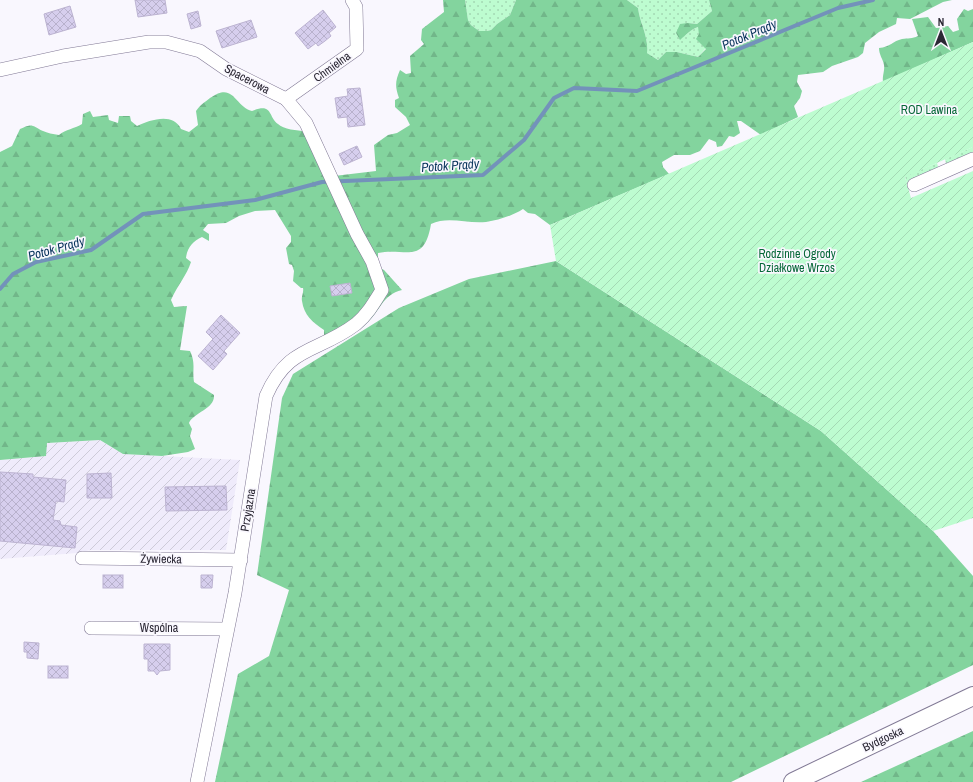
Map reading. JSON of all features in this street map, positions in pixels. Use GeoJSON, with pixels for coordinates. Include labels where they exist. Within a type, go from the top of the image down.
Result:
{"type":"FeatureCollection","features":[{"type":"Feature","properties":{"kind":"main road","name":"Bydgoska"},"geometry":{"type":"LineString","coordinates":[[793,782],[973,696]]}},
{"type":"Feature","properties":{"kind":"street","name":"Chmielna"},"geometry":{"type":"LineString","coordinates":[[286,99],[357,49],[356,7],[352,0]]}},
{"type":"Feature","properties":{"kind":"street","name":"Spacerowa"},"geometry":{"type":"LineString","coordinates":[[0,70],[62,56],[149,42],[166,42],[200,51],[226,69],[286,99],[306,123],[357,234],[372,261],[382,290]]}},
{"type":"Feature","properties":{"kind":"street"},"geometry":{"type":"LineString","coordinates":[[914,185],[973,160]]}},
{"type":"Feature","properties":{"kind":"street","name":"Przyjazna"},"geometry":{"type":"LineString","coordinates":[[197,782],[240,560],[266,396],[272,380],[300,353],[336,336],[356,324],[372,308],[382,290]]}},
{"type":"Feature","properties":{"kind":"street","name":"Żywiecka"},"geometry":{"type":"LineString","coordinates":[[82,558],[240,560]]}},
{"type":"Feature","properties":{"kind":"street","name":"Wspólna"},"geometry":{"type":"LineString","coordinates":[[90,628],[227,629]]}},
{"type":"Feature","properties":{"kind":"shaded area"},"geometry":{"type":"Polygon","coordinates":[[[100,440],[123,454],[240,460],[226,550],[90,550],[77,553],[0,559],[0,460],[46,456],[46,443],[100,440]]]}},
{"type":"Feature","properties":{"kind":"green space"},"geometry":{"type":"Polygon","coordinates":[[[443,0],[465,0],[468,20],[471,25],[479,31],[487,31],[491,30],[510,15],[516,0],[627,0],[638,8],[647,41],[647,53],[658,60],[666,52],[677,52],[698,57],[706,49],[696,39],[699,34],[698,27],[680,40],[676,33],[680,24],[697,24],[712,11],[709,0],[952,0],[943,2],[910,19],[897,18],[896,24],[879,32],[865,43],[863,53],[858,57],[832,66],[823,72],[798,75],[797,82],[802,91],[800,98],[794,106],[798,117],[761,135],[741,121],[737,121],[740,133],[734,137],[729,136],[722,146],[717,147],[716,142],[709,139],[700,151],[690,155],[674,155],[662,162],[663,167],[669,174],[550,225],[535,214],[528,213],[523,209],[514,214],[486,222],[451,220],[437,222],[431,224],[428,237],[424,245],[418,250],[412,252],[378,253],[378,267],[384,270],[402,290],[390,295],[364,326],[329,345],[321,338],[324,335],[324,330],[312,321],[303,306],[303,288],[293,281],[294,271],[292,265],[289,264],[286,248],[291,242],[291,236],[275,210],[255,211],[239,216],[226,223],[208,224],[203,230],[209,234],[209,241],[202,237],[193,243],[189,248],[186,258],[191,262],[171,300],[174,307],[187,306],[180,350],[190,351],[193,363],[194,382],[214,395],[211,404],[195,416],[189,423],[192,429],[190,436],[195,449],[188,452],[162,456],[123,454],[100,440],[47,443],[46,456],[0,460],[0,152],[12,146],[20,129],[27,126],[32,126],[46,132],[59,135],[64,131],[82,124],[83,114],[90,111],[93,117],[108,115],[109,120],[118,123],[119,116],[130,116],[131,121],[137,126],[155,120],[167,119],[173,121],[181,129],[189,132],[198,125],[196,111],[199,107],[218,93],[224,92],[229,93],[246,108],[252,111],[264,108],[267,109],[280,126],[305,131],[334,176],[376,171],[374,145],[388,135],[397,133],[410,125],[406,117],[395,107],[395,100],[399,98],[396,87],[397,78],[400,70],[406,74],[411,73],[410,56],[424,44],[421,40],[422,29],[444,12],[443,0]]]}},
{"type":"Feature","properties":{"kind":"green space"},"geometry":{"type":"Polygon","coordinates":[[[465,0],[516,0],[510,15],[491,30],[479,31],[471,25],[468,20],[465,0]]]}},
{"type":"Feature","properties":{"kind":"green space"},"geometry":{"type":"Polygon","coordinates":[[[627,0],[709,0],[712,11],[697,24],[688,23],[676,33],[680,39],[698,27],[706,48],[698,57],[677,52],[666,52],[658,60],[647,53],[646,36],[638,8],[627,0]]]}},
{"type":"Feature","properties":{"kind":"green space"},"geometry":{"type":"Polygon","coordinates":[[[964,9],[968,11],[973,9],[973,42],[883,82],[884,65],[879,48],[902,39],[918,36],[912,19],[928,17],[936,28],[948,26],[953,32],[959,30],[957,19],[964,9]]]}},
{"type":"Feature","properties":{"kind":"green space","name":"Rodzinne Ogrody Działkowe Wrzos"},"geometry":{"type":"Polygon","coordinates":[[[973,42],[973,147],[905,177],[911,198],[973,171],[973,518],[933,531],[821,431],[556,261],[550,225],[973,42]]]}},
{"type":"Feature","properties":{"kind":"green space"},"geometry":{"type":"Polygon","coordinates":[[[973,147],[973,157],[947,168],[945,159],[973,147]]]}},
{"type":"Feature","properties":{"kind":"green space"},"geometry":{"type":"Polygon","coordinates":[[[937,163],[939,170],[907,185],[905,176],[937,163]]]}},
{"type":"Feature","properties":{"kind":"green space"},"geometry":{"type":"Polygon","coordinates":[[[556,261],[821,431],[933,531],[973,576],[973,665],[731,782],[215,782],[238,674],[269,656],[289,590],[257,575],[282,398],[293,374],[399,308],[469,279],[556,261]]]}},
{"type":"Feature","properties":{"kind":"green space"},"geometry":{"type":"Polygon","coordinates":[[[973,731],[973,782],[861,782],[973,731]]]}},
{"type":"Feature","properties":{"kind":"building"},"geometry":{"type":"Polygon","coordinates":[[[135,0],[165,0],[167,13],[138,17],[135,0]]]}},
{"type":"Feature","properties":{"kind":"building"},"geometry":{"type":"Polygon","coordinates":[[[70,6],[76,27],[49,35],[44,14],[70,6]]]}},
{"type":"Feature","properties":{"kind":"building"},"geometry":{"type":"Polygon","coordinates":[[[323,10],[336,27],[329,33],[331,36],[325,41],[318,46],[316,43],[308,49],[295,33],[323,10]]]}},
{"type":"Feature","properties":{"kind":"building"},"geometry":{"type":"Polygon","coordinates":[[[198,11],[201,26],[191,29],[187,14],[198,11]]]}},
{"type":"Feature","properties":{"kind":"building"},"geometry":{"type":"Polygon","coordinates":[[[251,20],[257,37],[222,48],[216,31],[251,20]]]}},
{"type":"Feature","properties":{"kind":"building"},"geometry":{"type":"Polygon","coordinates":[[[360,88],[365,125],[348,127],[347,117],[338,118],[335,98],[348,96],[347,89],[360,88]]]}},
{"type":"Feature","properties":{"kind":"building"},"geometry":{"type":"Polygon","coordinates":[[[357,146],[362,157],[344,165],[339,154],[357,146]]]}},
{"type":"Feature","properties":{"kind":"building"},"geometry":{"type":"Polygon","coordinates":[[[350,283],[352,293],[332,296],[330,286],[350,283]]]}},
{"type":"Feature","properties":{"kind":"building"},"geometry":{"type":"Polygon","coordinates":[[[221,315],[240,333],[224,351],[227,354],[213,370],[198,356],[213,339],[206,332],[221,315]]]}},
{"type":"Feature","properties":{"kind":"building"},"geometry":{"type":"Polygon","coordinates":[[[0,472],[33,474],[33,477],[66,480],[64,502],[56,501],[53,520],[60,521],[61,525],[77,527],[75,548],[0,541],[0,472]]]}},
{"type":"Feature","properties":{"kind":"building"},"geometry":{"type":"Polygon","coordinates":[[[111,473],[112,498],[87,498],[87,474],[111,473]]]}},
{"type":"Feature","properties":{"kind":"building"},"geometry":{"type":"Polygon","coordinates":[[[226,486],[227,510],[166,511],[165,487],[226,486]]]}},
{"type":"Feature","properties":{"kind":"building"},"geometry":{"type":"Polygon","coordinates":[[[103,575],[123,575],[123,588],[103,588],[103,575]]]}},
{"type":"Feature","properties":{"kind":"building"},"geometry":{"type":"Polygon","coordinates":[[[201,575],[213,575],[212,588],[201,588],[201,575]]]}},
{"type":"Feature","properties":{"kind":"building"},"geometry":{"type":"Polygon","coordinates":[[[24,642],[39,643],[38,659],[27,658],[27,652],[24,652],[24,642]]]}},
{"type":"Feature","properties":{"kind":"building"},"geometry":{"type":"Polygon","coordinates":[[[144,644],[170,644],[170,670],[160,671],[157,675],[154,671],[148,671],[148,659],[144,659],[144,644]]]}},
{"type":"Feature","properties":{"kind":"building"},"geometry":{"type":"Polygon","coordinates":[[[48,666],[68,666],[68,678],[48,678],[48,666]]]}},
{"type":"Feature","properties":{"kind":"waterway","name":"Potok Prądy"},"geometry":{"type":"LineString","coordinates":[[0,289],[13,274],[36,262],[91,250],[143,214],[255,200],[322,182],[483,175],[524,140],[554,98],[574,88],[637,91],[838,8],[873,0]]}},
{"type":"Feature","properties":{"kind":"park label","name":"ROD Lawina"},"geometry":{"type":"Point","coordinates":[929,110]}}]}
